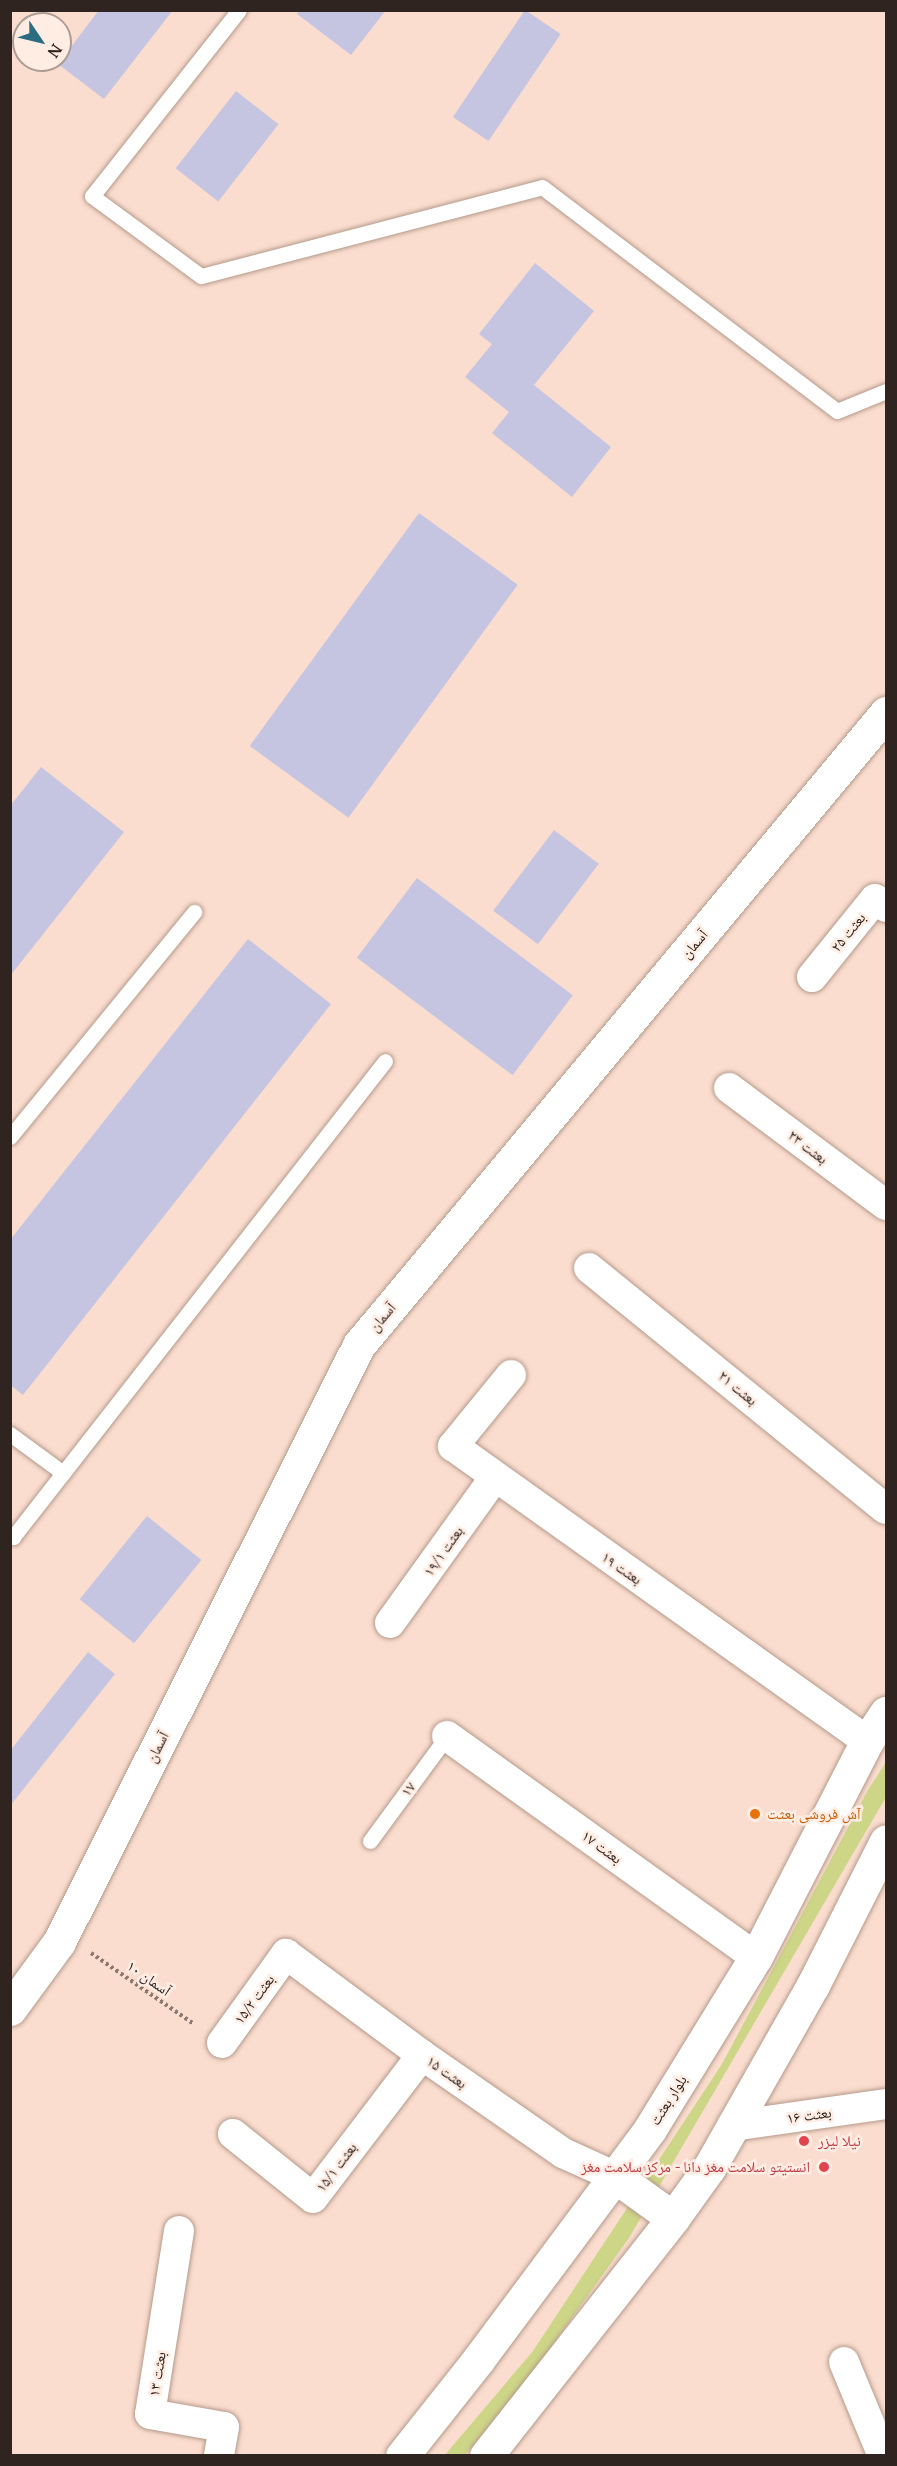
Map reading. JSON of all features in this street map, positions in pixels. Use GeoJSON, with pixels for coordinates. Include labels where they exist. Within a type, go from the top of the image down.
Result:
{"type":"FeatureCollection","features":[{"type":"Feature","properties":{"kind":"main road","name":"آسمان"},"geometry":{"type":"LineString","coordinates":[[10,2009],[63,1934],[359,1345],[886,713]]}},
{"type":"Feature","properties":{"kind":"main road","name":"بلوار بعثت"},"geometry":{"type":"LineString","coordinates":[[402,2456],[616,2177],[650,2129],[756,1957],[867,1741],[886,1713]]}},
{"type":"Feature","properties":{"kind":"main road"},"geometry":{"type":"LineString","coordinates":[[486,2456],[673,2218],[709,2168],[813,1985],[886,1841]]}},
{"type":"Feature","properties":{"kind":"main road"},"geometry":{"type":"LineString","coordinates":[[616,2177],[673,2218]]}},
{"type":"Feature","properties":{"kind":"street","name":"۲۵ بعثت"},"geometry":{"type":"LineString","coordinates":[[812,977],[875,899],[886,908]]}},
{"type":"Feature","properties":{"kind":"street","name":"۲۳ بعثت"},"geometry":{"type":"LineString","coordinates":[[729,1088],[886,1205]]}},
{"type":"Feature","properties":{"kind":"street","name":"۲۱ بعثت"},"geometry":{"type":"LineString","coordinates":[[589,1268],[886,1509]]}},
{"type":"Feature","properties":{"kind":"street","name":"بعثت ۱۹"},"geometry":{"type":"LineString","coordinates":[[512,1375],[453,1446],[867,1741]]}},
{"type":"Feature","properties":{"kind":"street","name":"۱۹/۱ بعثت"},"geometry":{"type":"LineString","coordinates":[[390,1623],[495,1478]]}},
{"type":"Feature","properties":{"kind":"street","name":"بعثت ۱۷"},"geometry":{"type":"LineString","coordinates":[[447,1736],[756,1957]]}},
{"type":"Feature","properties":{"kind":"street","name":"۱۵/۲ بعثت"},"geometry":{"type":"LineString","coordinates":[[222,2043],[286,1954]]}},
{"type":"Feature","properties":{"kind":"street","name":"بعثت ۱۵"},"geometry":{"type":"LineString","coordinates":[[286,1954],[422,2055],[564,2153],[616,2177]]}},
{"type":"Feature","properties":{"kind":"street","name":"۱۵/۱ بعثت"},"geometry":{"type":"LineString","coordinates":[[232,2134],[313,2198],[422,2055]]}},
{"type":"Feature","properties":{"kind":"street","name":"بعثت ۱۶"},"geometry":{"type":"LineString","coordinates":[[732,2126],[886,2104]]}},
{"type":"Feature","properties":{"kind":"street","name":"۱۳ بعثت"},"geometry":{"type":"LineString","coordinates":[[179,2232],[150,2414],[224,2427],[219,2456]]}},
{"type":"Feature","properties":{"kind":"street"},"geometry":{"type":"LineString","coordinates":[[844,2362],[883,2456]]}},
{"type":"Feature","properties":{"kind":"lane"},"geometry":{"type":"LineString","coordinates":[[239,10],[92,196],[201,276],[542,187],[837,411],[886,391]]}},
{"type":"Feature","properties":{"kind":"lane"},"geometry":{"type":"LineString","coordinates":[[10,1137],[194,912]]}},
{"type":"Feature","properties":{"kind":"lane"},"geometry":{"type":"LineString","coordinates":[[10,1535],[13,1537],[385,1061]]}},
{"type":"Feature","properties":{"kind":"lane"},"geometry":{"type":"LineString","coordinates":[[10,1434],[63,1473]]}},
{"type":"Feature","properties":{"kind":"lane","name":"۱۷"},"geometry":{"type":"LineString","coordinates":[[369,1841],[447,1736]]}},
{"type":"Feature","properties":{"kind":"path","name":"۱۰ آسمان"},"geometry":{"type":"LineString","coordinates":[[63,1934],[222,2043]]}},
{"type":"Feature","properties":{"kind":"green space"},"geometry":{"type":"Polygon","coordinates":[[[886,1762],[886,1797],[629,2238],[531,2375],[465,2455],[444,2456],[533,2351],[722,2064],[868,1790],[886,1762]]]}},
{"type":"Feature","properties":{"kind":"building"},"geometry":{"type":"Polygon","coordinates":[[[99,10],[173,10],[104,99],[69,72],[72,72],[72,46],[99,10]]]}},
{"type":"Feature","properties":{"kind":"building"},"geometry":{"type":"Polygon","coordinates":[[[299,10],[386,10],[351,55],[297,14],[299,10]]]}},
{"type":"Feature","properties":{"kind":"building"},"geometry":{"type":"Polygon","coordinates":[[[525,10],[561,34],[489,141],[453,117],[525,10]]]}},
{"type":"Feature","properties":{"kind":"building"},"geometry":{"type":"Polygon","coordinates":[[[236,91],[279,124],[218,201],[176,168],[236,91]]]}},
{"type":"Feature","properties":{"kind":"building"},"geometry":{"type":"Polygon","coordinates":[[[535,263],[594,311],[534,385],[611,447],[572,497],[492,433],[509,412],[465,377],[492,344],[479,334],[535,263]]]}},
{"type":"Feature","properties":{"kind":"building"},"geometry":{"type":"Polygon","coordinates":[[[419,513],[518,585],[348,818],[250,746],[419,513]]]}},
{"type":"Feature","properties":{"kind":"building"},"geometry":{"type":"Polygon","coordinates":[[[41,767],[124,832],[10,976],[10,806],[41,767]]]}},
{"type":"Feature","properties":{"kind":"building"},"geometry":{"type":"Polygon","coordinates":[[[554,830],[599,864],[538,944],[493,911],[554,830]]]}},
{"type":"Feature","properties":{"kind":"building"},"geometry":{"type":"Polygon","coordinates":[[[417,878],[573,995],[513,1075],[357,958],[417,878]]]}},
{"type":"Feature","properties":{"kind":"building"},"geometry":{"type":"Polygon","coordinates":[[[248,939],[331,1004],[23,1395],[10,1385],[10,1240],[248,939]]]}},
{"type":"Feature","properties":{"kind":"building"},"geometry":{"type":"Polygon","coordinates":[[[147,1516],[201,1560],[134,1643],[80,1599],[147,1516]]]}},
{"type":"Feature","properties":{"kind":"building"},"geometry":{"type":"Polygon","coordinates":[[[88,1652],[115,1674],[10,1806],[10,1751],[88,1652]]]}},
{"type":"Feature","properties":{"kind":"place","name":"آش فروشی بعثت"},"geometry":{"type":"Point","coordinates":[755,1814]}},
{"type":"Feature","properties":{"kind":"place","name":"نیلا لیزر"},"geometry":{"type":"Point","coordinates":[804,2141]}},
{"type":"Feature","properties":{"kind":"place","name":"انستیتو سلامت مغز دانا - مرکز سلامت مغز"},"geometry":{"type":"Point","coordinates":[824,2167]}}]}
